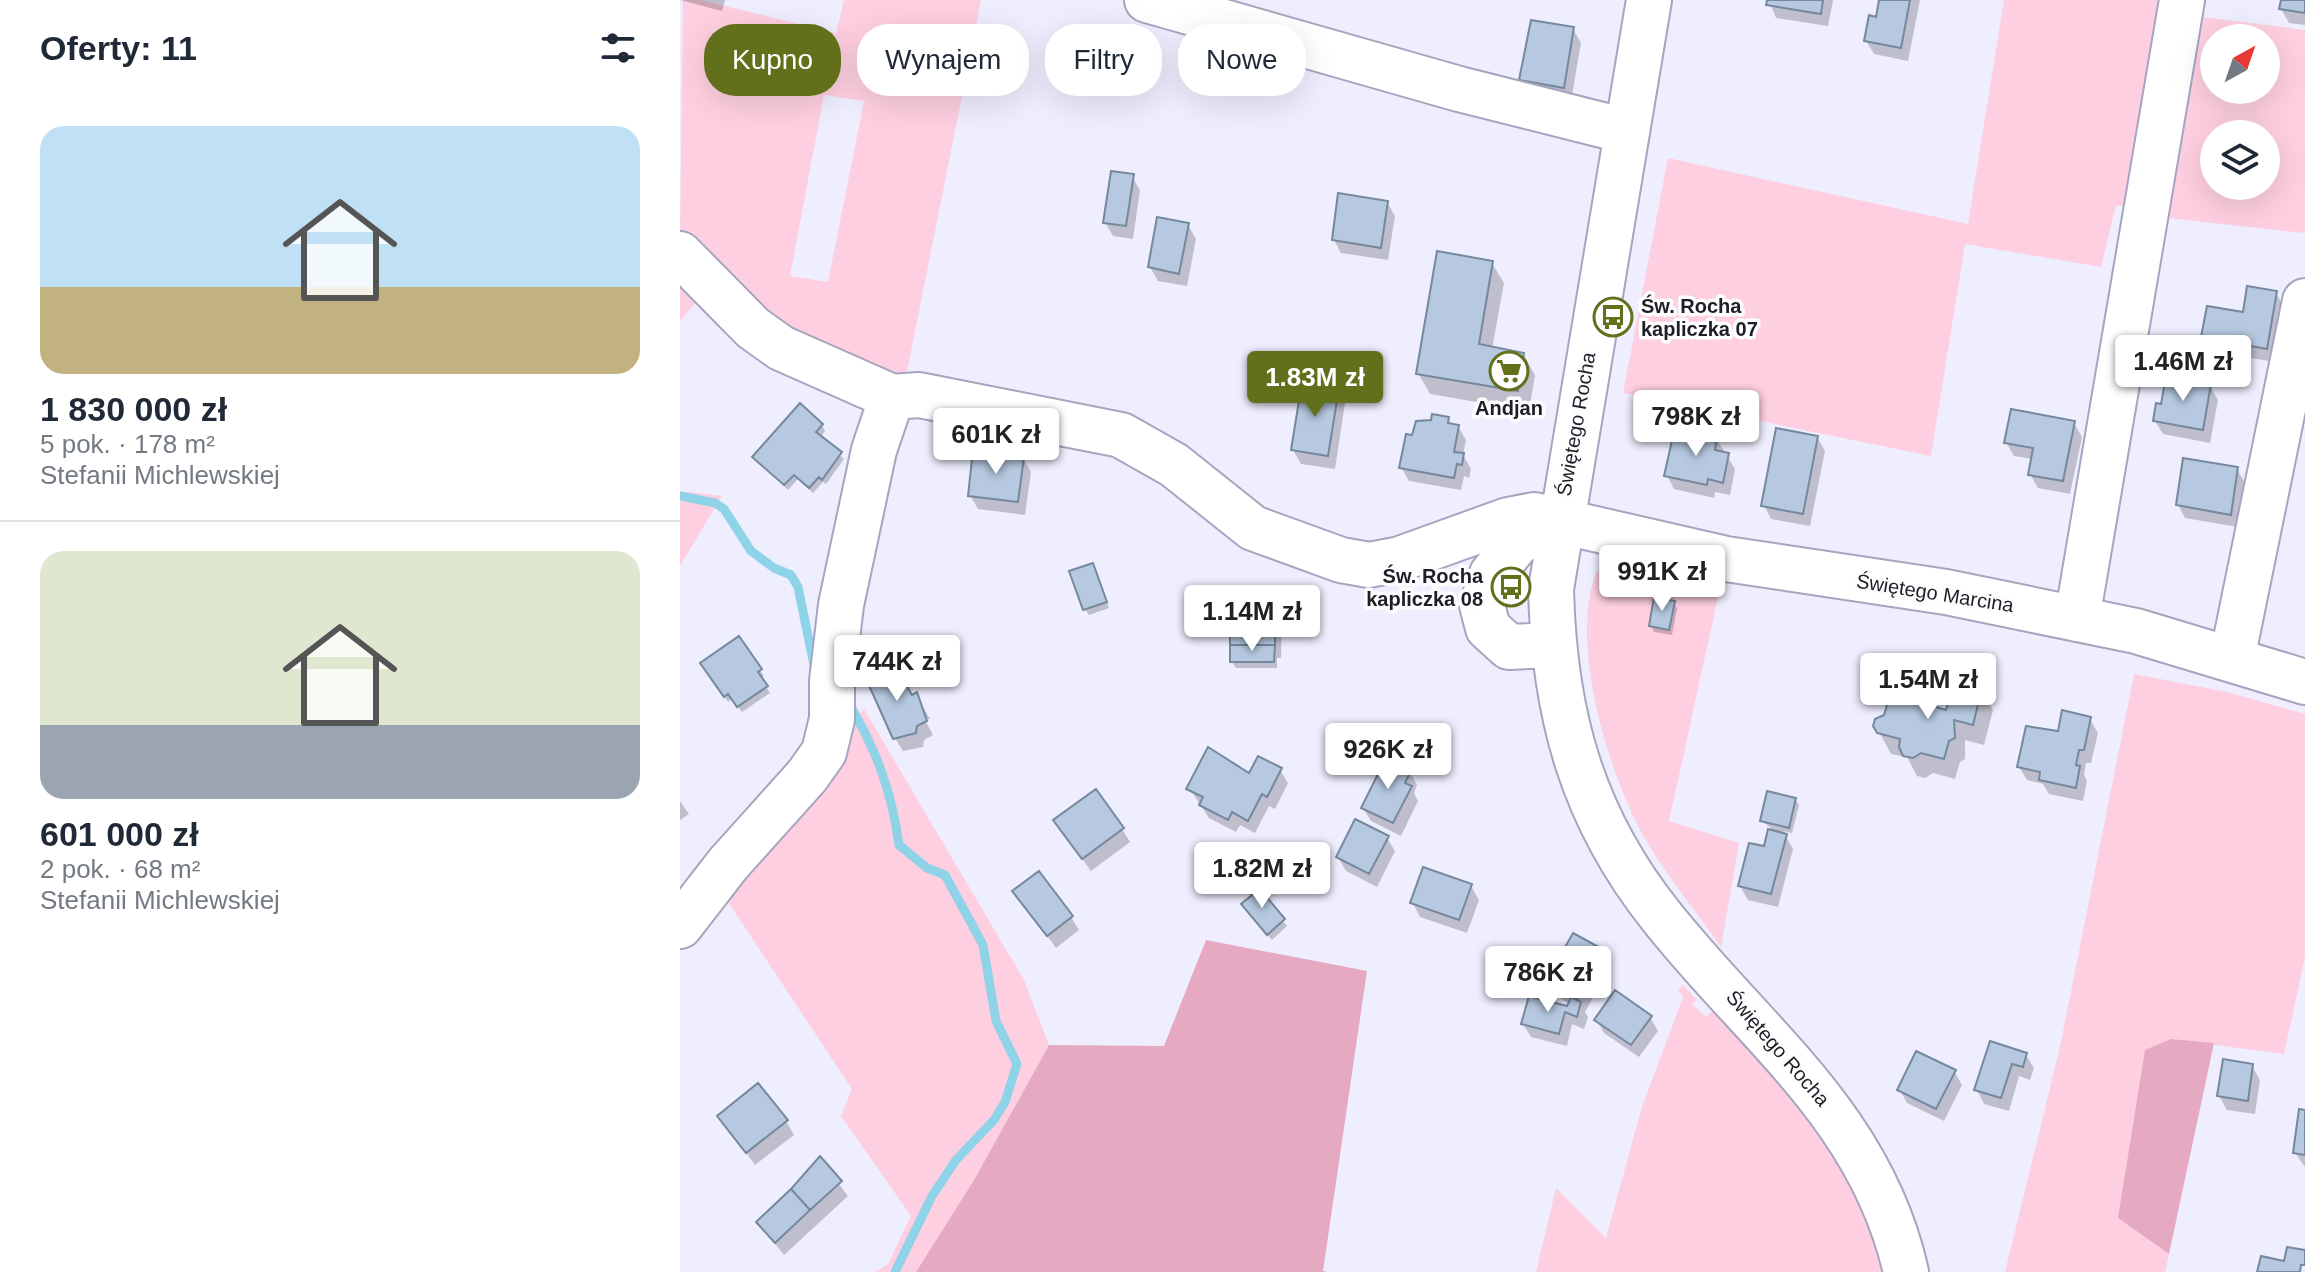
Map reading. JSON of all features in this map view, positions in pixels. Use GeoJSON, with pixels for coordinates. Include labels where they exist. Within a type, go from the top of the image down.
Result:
{"type":"FeatureCollection","features":[{"type":"Feature","properties":{"kind":"street"},"geometry":{"type":"LineString","coordinates":[[1147,0],[1459,89],[1626,131]]}},
{"type":"Feature","properties":{"kind":"street","name":"Świętego Rocha"},"geometry":{"type":"LineString","coordinates":[[1649,0],[1551,589],[1552,645],[1572,752],[1603,826],[1630,874],[1662,917],[1798,1068],[1841,1124],[1888,1214],[1906,1272]]}},
{"type":"Feature","properties":{"kind":"street"},"geometry":{"type":"LineString","coordinates":[[2077,619],[2182,0]]}},
{"type":"Feature","properties":{"kind":"street"},"geometry":{"type":"LineString","coordinates":[[680,254],[753,328],[781,348],[892,397],[874,450],[841,605],[832,681],[832,719],[824,752],[807,776],[728,864],[682,924]]}},
{"type":"Feature","properties":{"kind":"street"},"geometry":{"type":"LineString","coordinates":[[2232,659],[2305,301]]}},
{"type":"Feature","properties":{"kind":"street","name":"Świętego Marcina"},"geometry":{"type":"LineString","coordinates":[[892,397],[919,395],[1121,435],[1174,465],[1253,528],[1341,560],[1369,565],[1400,559],[1508,520],[1534,515],[1726,559],[1946,592],[2077,619],[2232,659],[2305,682]]}},
{"type":"Feature","properties":{"kind":"street"},"geometry":{"type":"LineString","coordinates":[[1552,645],[1509,647],[1488,628],[1482,605],[1492,574],[1518,542],[1560,521]]}},
{"type":"Feature","properties":{"kind":"shaded area"},"geometry":{"type":"Polygon","coordinates":[[[683,0],[701,0],[799,24],[704,24],[704,96],[824,96],[790,276],[828,282],[864,101],[831,96],[841,96],[841,24],[838,24],[844,0],[981,0],[976,24],[857,24],[857,96],[962,96],[904,387],[768,329],[680,237],[683,0]]]}},
{"type":"Feature","properties":{"kind":"shaded area"},"geometry":{"type":"Polygon","coordinates":[[[2004,0],[2170,0],[2133,209],[2116,205],[2101,267],[1965,244],[1931,456],[1623,393],[1668,158],[1968,224],[2004,0]]]}},
{"type":"Feature","properties":{"kind":"shaded area"},"geometry":{"type":"Polygon","coordinates":[[[2194,16],[2257,24],[2200,24],[2200,104],[2280,104],[2280,27],[2305,30],[2305,233],[2159,217],[2194,16]]]}},
{"type":"Feature","properties":{"kind":"shaded area"},"geometry":{"type":"Polygon","coordinates":[[[680,266],[704,293],[680,321],[680,266]]]}},
{"type":"Feature","properties":{"kind":"shaded area"},"geometry":{"type":"Polygon","coordinates":[[[680,491],[722,496],[680,566],[680,491]]]}},
{"type":"Feature","properties":{"kind":"shaded area"},"geometry":{"type":"Polygon","coordinates":[[[1620,560],[1629,561],[1627,572],[1651,578],[1655,563],[1722,579],[1669,821],[1739,843],[1721,947],[1644,837],[1618,778],[1596,707],[1587,635],[1589,602],[1596,573],[1620,560]]]}},
{"type":"Feature","properties":{"kind":"shaded area"},"geometry":{"type":"Polygon","coordinates":[[[2134,674],[2227,692],[2305,714],[2305,957],[2284,1054],[2171,1039],[2118,1218],[2169,1254],[2165,1272],[2005,1272],[2060,1047],[2134,674]]]}},
{"type":"Feature","properties":{"kind":"shaded area"},"geometry":{"type":"Polygon","coordinates":[[[864,709],[1024,980],[1049,1045],[974,1180],[916,1272],[875,1272],[888,1264],[911,1216],[841,1116],[852,1089],[722,893],[864,709]]]}},
{"type":"Feature","properties":{"kind":"shaded area"},"geometry":{"type":"Polygon","coordinates":[[[1206,940],[1367,971],[1323,1271],[1328,1272],[916,1272],[974,1180],[1049,1045],[1164,1046],[1206,940]]]}},
{"type":"Feature","properties":{"kind":"shaded area"},"geometry":{"type":"Polygon","coordinates":[[[1683,985],[1697,1000],[1692,1004],[1706,1017],[1714,1009],[1819,1125],[1876,1233],[1886,1272],[1536,1272],[1556,1188],[1606,1238],[1641,1110],[1683,997],[1678,989],[1683,985]]]}},
{"type":"Feature","properties":{"kind":"shaded area"},"geometry":{"type":"Polygon","coordinates":[[[2171,1039],[2214,1043],[2169,1254],[2118,1218],[2145,1050],[2171,1039]]]}},
{"type":"Feature","properties":{"kind":"building"},"geometry":{"type":"Polygon","coordinates":[[[1767,0],[1823,0],[1821,14],[1766,5],[1767,0]]]}},
{"type":"Feature","properties":{"kind":"building"},"geometry":{"type":"Polygon","coordinates":[[[1879,0],[1910,0],[1901,48],[1864,41],[1869,15],[1876,17],[1879,0]]]}},
{"type":"Feature","properties":{"kind":"building"},"geometry":{"type":"Polygon","coordinates":[[[2281,0],[2305,0],[2305,13],[2279,9],[2281,0]]]}},
{"type":"Feature","properties":{"kind":"building"},"geometry":{"type":"Polygon","coordinates":[[[1531,20],[1574,27],[1564,88],[1519,80],[1531,20]]]}},
{"type":"Feature","properties":{"kind":"building"},"geometry":{"type":"Polygon","coordinates":[[[1111,171],[1134,174],[1126,226],[1103,223],[1111,171]]]}},
{"type":"Feature","properties":{"kind":"building"},"geometry":{"type":"Polygon","coordinates":[[[1338,193],[1388,201],[1381,248],[1332,240],[1338,193]]]}},
{"type":"Feature","properties":{"kind":"building"},"geometry":{"type":"Polygon","coordinates":[[[1157,217],[1189,223],[1179,274],[1148,267],[1157,217]]]}},
{"type":"Feature","properties":{"kind":"building"},"geometry":{"type":"Polygon","coordinates":[[[1437,251],[1493,261],[1479,344],[1524,353],[1518,391],[1416,374],[1437,251]]]}},
{"type":"Feature","properties":{"kind":"building"},"geometry":{"type":"Polygon","coordinates":[[[2247,286],[2277,291],[2267,349],[2201,337],[2207,306],[2243,312],[2247,286]]]}},
{"type":"Feature","properties":{"kind":"building"},"geometry":{"type":"Polygon","coordinates":[[[2166,376],[2211,384],[2203,430],[2153,421],[2156,403],[2161,404],[2166,376]]]}},
{"type":"Feature","properties":{"kind":"building"},"geometry":{"type":"Polygon","coordinates":[[[1302,382],[1339,388],[1328,456],[1291,450],[1302,382]]]}},
{"type":"Feature","properties":{"kind":"building"},"geometry":{"type":"Polygon","coordinates":[[[800,403],[823,424],[816,432],[842,452],[822,480],[819,477],[809,488],[794,475],[784,485],[752,457],[800,403]]]}},
{"type":"Feature","properties":{"kind":"building"},"geometry":{"type":"Polygon","coordinates":[[[2011,409],[2075,421],[2063,481],[2028,475],[2033,448],[2004,443],[2011,409]]]}},
{"type":"Feature","properties":{"kind":"building"},"geometry":{"type":"Polygon","coordinates":[[[1432,414],[1449,417],[1448,423],[1459,425],[1454,452],[1464,453],[1462,465],[1457,464],[1454,478],[1399,468],[1406,434],[1412,435],[1416,421],[1431,420],[1432,414]]]}},
{"type":"Feature","properties":{"kind":"building"},"geometry":{"type":"Polygon","coordinates":[[[1675,427],[1717,436],[1715,450],[1729,453],[1723,483],[1708,479],[1707,485],[1664,476],[1675,427]]]}},
{"type":"Feature","properties":{"kind":"building"},"geometry":{"type":"Polygon","coordinates":[[[1776,428],[1818,436],[1803,514],[1761,506],[1776,428]]]}},
{"type":"Feature","properties":{"kind":"building"},"geometry":{"type":"Polygon","coordinates":[[[973,450],[1024,457],[1018,502],[968,496],[973,450]]]}},
{"type":"Feature","properties":{"kind":"building"},"geometry":{"type":"Polygon","coordinates":[[[2183,458],[2238,467],[2231,515],[2176,505],[2183,458]]]}},
{"type":"Feature","properties":{"kind":"building"},"geometry":{"type":"Polygon","coordinates":[[[1093,563],[1107,602],[1083,610],[1069,571],[1093,563]]]}},
{"type":"Feature","properties":{"kind":"building"},"geometry":{"type":"Polygon","coordinates":[[[1246,595],[1275,595],[1275,645],[1230,645],[1230,606],[1245,607],[1246,595]]]}},
{"type":"Feature","properties":{"kind":"building"},"geometry":{"type":"Polygon","coordinates":[[[1654,597],[1675,601],[1669,630],[1649,626],[1654,597]]]}},
{"type":"Feature","properties":{"kind":"building"},"geometry":{"type":"Polygon","coordinates":[[[739,636],[762,669],[758,672],[768,686],[737,707],[728,694],[724,697],[700,663],[739,636]]]}},
{"type":"Feature","properties":{"kind":"building"},"geometry":{"type":"Polygon","coordinates":[[[1230,645],[1275,645],[1274,662],[1230,662],[1230,645]]]}},
{"type":"Feature","properties":{"kind":"building"},"geometry":{"type":"Polygon","coordinates":[[[896,666],[912,695],[917,692],[927,721],[917,726],[916,733],[893,739],[867,681],[896,666]]]}},
{"type":"Feature","properties":{"kind":"building"},"geometry":{"type":"Polygon","coordinates":[[[1954,681],[1982,688],[1973,725],[1954,720],[1955,738],[1949,741],[1944,759],[1921,753],[1913,758],[1903,756],[1900,739],[1877,733],[1873,726],[1875,719],[1884,715],[1890,695],[1914,701],[1916,694],[1930,697],[1929,705],[1946,710],[1954,681]]]}},
{"type":"Feature","properties":{"kind":"building"},"geometry":{"type":"Polygon","coordinates":[[[2062,710],[2091,717],[2084,750],[2079,750],[2076,788],[2039,780],[2040,772],[2017,767],[2026,726],[2058,731],[2062,710]]]}},
{"type":"Feature","properties":{"kind":"building"},"geometry":{"type":"Polygon","coordinates":[[[1208,747],[1249,773],[1258,756],[1282,768],[1267,797],[1262,794],[1248,821],[1232,812],[1228,820],[1199,805],[1203,797],[1186,789],[1208,747]]]}},
{"type":"Feature","properties":{"kind":"building"},"geometry":{"type":"Polygon","coordinates":[[[1386,758],[1411,770],[1405,783],[1412,786],[1393,823],[1361,808],[1386,758]]]}},
{"type":"Feature","properties":{"kind":"building"},"geometry":{"type":"Polygon","coordinates":[[[1096,789],[1124,828],[1082,859],[1053,820],[1096,789]]]}},
{"type":"Feature","properties":{"kind":"building"},"geometry":{"type":"Polygon","coordinates":[[[1767,791],[1796,798],[1789,828],[1760,821],[1767,791]]]}},
{"type":"Feature","properties":{"kind":"building"},"geometry":{"type":"Polygon","coordinates":[[[1355,819],[1389,836],[1369,874],[1336,857],[1355,819]]]}},
{"type":"Feature","properties":{"kind":"building"},"geometry":{"type":"Polygon","coordinates":[[[1768,829],[1787,834],[1771,894],[1738,886],[1749,843],[1764,846],[1768,829]]]}},
{"type":"Feature","properties":{"kind":"building"},"geometry":{"type":"Polygon","coordinates":[[[1423,867],[1472,884],[1459,920],[1410,903],[1423,867]]]}},
{"type":"Feature","properties":{"kind":"building"},"geometry":{"type":"Polygon","coordinates":[[[1039,871],[1073,916],[1047,936],[1012,891],[1039,871]]]}},
{"type":"Feature","properties":{"kind":"building"},"geometry":{"type":"Polygon","coordinates":[[[1255,883],[1285,919],[1267,935],[1241,904],[1252,895],[1247,890],[1255,883]]]}},
{"type":"Feature","properties":{"kind":"building"},"geometry":{"type":"Polygon","coordinates":[[[1573,933],[1604,950],[1577,1000],[1545,982],[1573,933]]]}},
{"type":"Feature","properties":{"kind":"building"},"geometry":{"type":"Polygon","coordinates":[[[1615,990],[1652,1016],[1631,1045],[1594,1020],[1615,990]]]}},
{"type":"Feature","properties":{"kind":"building"},"geometry":{"type":"Polygon","coordinates":[[[1529,996],[1567,1006],[1571,997],[1581,1002],[1577,1017],[1565,1012],[1559,1034],[1521,1024],[1529,996]]]}},
{"type":"Feature","properties":{"kind":"building"},"geometry":{"type":"Polygon","coordinates":[[[1990,1041],[2027,1053],[2023,1067],[2012,1064],[2001,1098],[1974,1090],[1990,1041]]]}},
{"type":"Feature","properties":{"kind":"building"},"geometry":{"type":"Polygon","coordinates":[[[1916,1051],[1956,1070],[1936,1109],[1897,1090],[1916,1051]]]}},
{"type":"Feature","properties":{"kind":"building"},"geometry":{"type":"Polygon","coordinates":[[[2223,1059],[2253,1064],[2248,1101],[2217,1096],[2223,1059]]]}},
{"type":"Feature","properties":{"kind":"building"},"geometry":{"type":"Polygon","coordinates":[[[758,1083],[788,1120],[746,1153],[717,1116],[758,1083]]]}},
{"type":"Feature","properties":{"kind":"building"},"geometry":{"type":"Polygon","coordinates":[[[2299,1109],[2305,1110],[2305,1155],[2293,1153],[2299,1109]]]}},
{"type":"Feature","properties":{"kind":"building"},"geometry":{"type":"Polygon","coordinates":[[[820,1156],[842,1181],[810,1210],[791,1189],[820,1156]]]}},
{"type":"Feature","properties":{"kind":"building"},"geometry":{"type":"Polygon","coordinates":[[[791,1189],[810,1210],[775,1243],[756,1222],[791,1189]]]}},
{"type":"Feature","properties":{"kind":"building"},"geometry":{"type":"Polygon","coordinates":[[[2287,1247],[2305,1250],[2305,1265],[2301,1265],[2300,1272],[2257,1272],[2261,1256],[2284,1261],[2287,1247]]]}},
{"type":"Feature","properties":{"kind":"waterway"},"geometry":{"type":"LineString","coordinates":[[680,496],[715,503],[724,509],[751,551],[774,568],[791,575],[798,587],[814,665]]}},
{"type":"Feature","properties":{"kind":"waterway"},"geometry":{"type":"LineString","coordinates":[[851,707],[882,773],[899,845],[927,868],[945,875],[983,945],[996,1021],[1017,1064],[1005,1102],[994,1120],[956,1160],[932,1196],[895,1272]]}},
{"type":"Feature","properties":{"kind":"place","name":"Św. Rocha kapliczka 07"},"geometry":{"type":"Point","coordinates":[1613,317]}},
{"type":"Feature","properties":{"kind":"place","name":"Andjan"},"geometry":{"type":"Point","coordinates":[1509,371]}},
{"type":"Feature","properties":{"kind":"place","name":"Św. Rocha kapliczka 08"},"geometry":{"type":"Point","coordinates":[1511,587]}}]}
